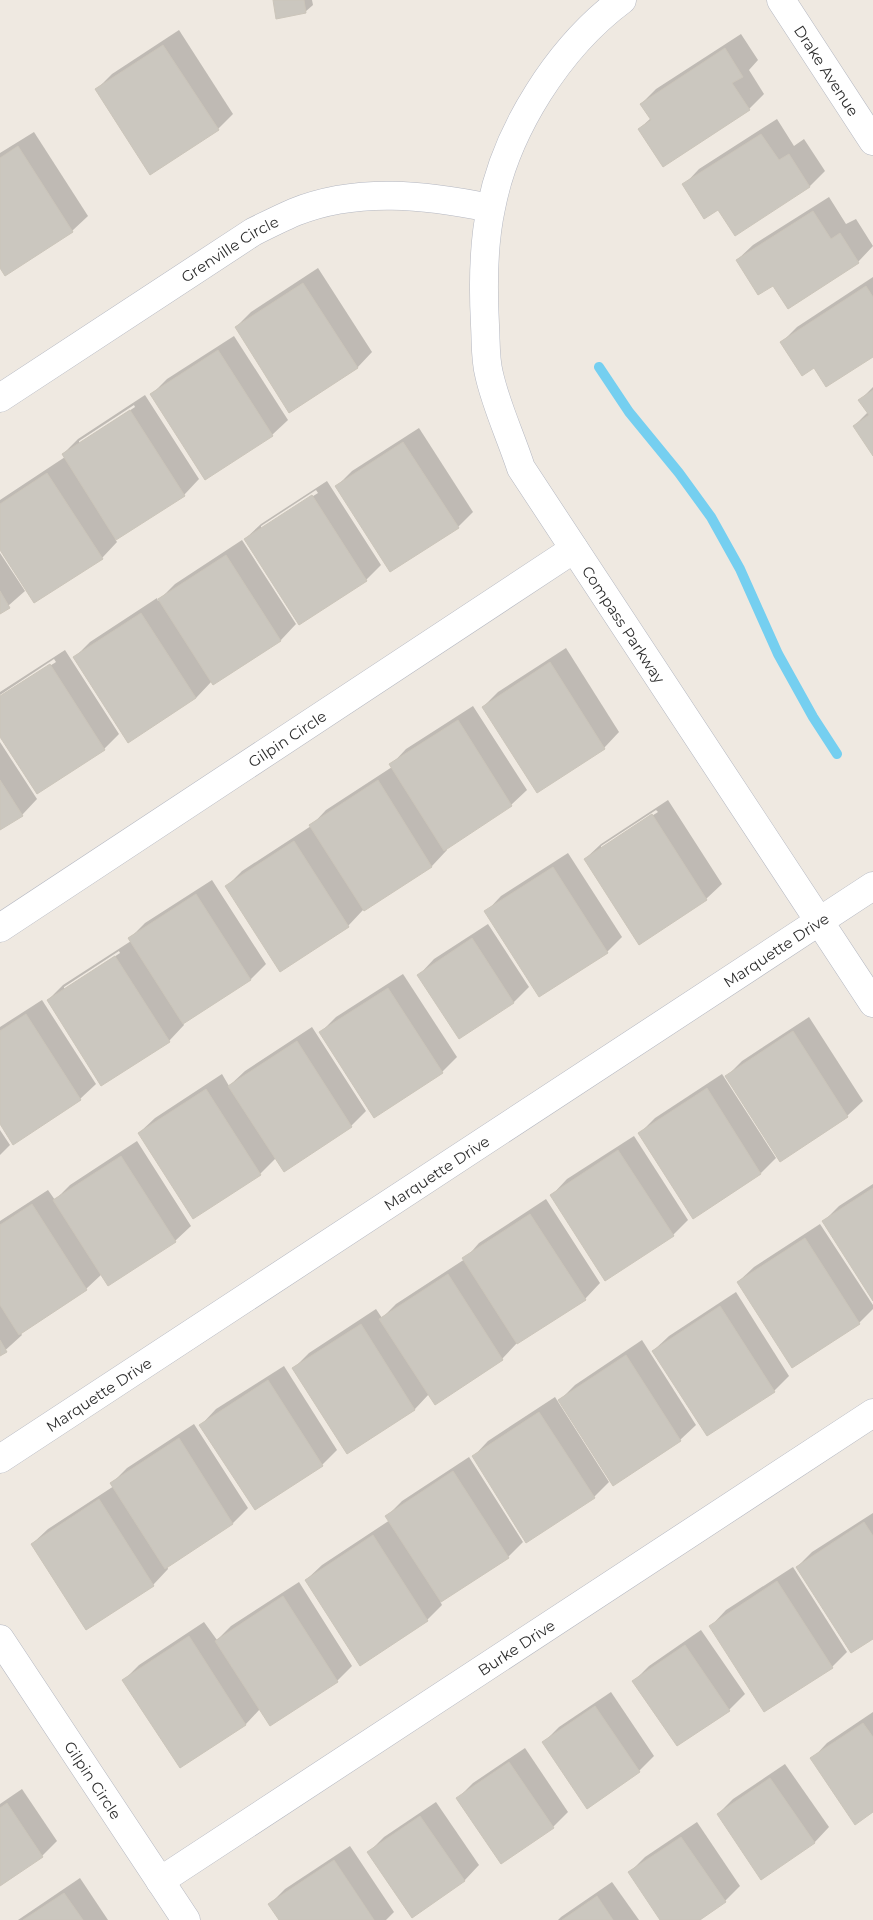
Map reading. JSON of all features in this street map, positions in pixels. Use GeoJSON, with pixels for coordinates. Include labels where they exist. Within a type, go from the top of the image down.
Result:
{"type":"FeatureCollection","features":[{"type":"Feature","properties":{"kind":"street","name":"Compass Parkway"},"geometry":{"type":"LineString","coordinates":[[622,0],[600,17],[555,67],[517,130],[498,180],[490,208],[483,291],[489,374],[521,468],[873,1002]]}},
{"type":"Feature","properties":{"kind":"street","name":"Drake Avenue"},"geometry":{"type":"LineString","coordinates":[[781,0],[873,141]]}},
{"type":"Feature","properties":{"kind":"street","name":"Grenville Circle"},"geometry":{"type":"LineString","coordinates":[[0,398],[254,232],[296,212],[342,199],[414,195],[490,208]]}},
{"type":"Feature","properties":{"kind":"street","name":"Gilpin Circle"},"geometry":{"type":"LineString","coordinates":[[0,928],[574,548]]}},
{"type":"Feature","properties":{"kind":"street","name":"Marquette Drive"},"geometry":{"type":"LineString","coordinates":[[0,1459],[873,886]]}},
{"type":"Feature","properties":{"kind":"street","name":"Burke Drive"},"geometry":{"type":"LineString","coordinates":[[160,1880],[873,1413]]}},
{"type":"Feature","properties":{"kind":"street","name":"Gilpin Circle"},"geometry":{"type":"LineString","coordinates":[[0,1639],[186,1920]]}},
{"type":"Feature","properties":{"kind":"building"},"geometry":{"type":"Polygon","coordinates":[[[273,0],[304,0],[306,13],[276,19],[273,0]]]}},
{"type":"Feature","properties":{"kind":"building"},"geometry":{"type":"Polygon","coordinates":[[[163,45],[219,130],[150,175],[95,89],[163,45]]]}},
{"type":"Feature","properties":{"kind":"building"},"geometry":{"type":"Polygon","coordinates":[[[725,48],[743,77],[732,83],[750,110],[663,167],[638,129],[651,120],[640,104],[725,48]]]}},
{"type":"Feature","properties":{"kind":"building"},"geometry":{"type":"Polygon","coordinates":[[[761,134],[779,160],[789,154],[810,187],[735,236],[718,210],[704,219],[682,184],[761,134]]]}},
{"type":"Feature","properties":{"kind":"building"},"geometry":{"type":"Polygon","coordinates":[[[18,146],[73,232],[5,276],[0,268],[0,158],[18,146]]]}},
{"type":"Feature","properties":{"kind":"building"},"geometry":{"type":"Polygon","coordinates":[[[813,211],[831,239],[840,233],[859,263],[788,309],[773,286],[758,295],[736,260],[813,211]]]}},
{"type":"Feature","properties":{"kind":"building"},"geometry":{"type":"Polygon","coordinates":[[[303,283],[358,368],[289,413],[235,327],[303,283]]]}},
{"type":"Feature","properties":{"kind":"building"},"geometry":{"type":"Polygon","coordinates":[[[866,286],[873,297],[873,357],[826,387],[814,368],[802,376],[780,342],[866,286]]]}},
{"type":"Feature","properties":{"kind":"building"},"geometry":{"type":"Polygon","coordinates":[[[218,350],[273,436],[205,480],[150,394],[218,350]]]}},
{"type":"Feature","properties":{"kind":"building"},"geometry":{"type":"Polygon","coordinates":[[[873,390],[873,456],[853,426],[869,415],[858,400],[873,390]]]}},
{"type":"Feature","properties":{"kind":"building"},"geometry":{"type":"Polygon","coordinates":[[[130,410],[185,496],[116,540],[62,454],[130,410]]]}},
{"type":"Feature","properties":{"kind":"building"},"geometry":{"type":"Polygon","coordinates":[[[403,442],[459,528],[390,572],[335,486],[403,442]]]}},
{"type":"Feature","properties":{"kind":"building"},"geometry":{"type":"Polygon","coordinates":[[[47,473],[103,559],[34,603],[0,550],[0,504],[47,473]]]}},
{"type":"Feature","properties":{"kind":"building"},"geometry":{"type":"Polygon","coordinates":[[[312,495],[367,581],[299,625],[244,539],[312,495]]]}},
{"type":"Feature","properties":{"kind":"building"},"geometry":{"type":"Polygon","coordinates":[[[226,555],[281,641],[213,685],[158,599],[226,555]]]}},
{"type":"Feature","properties":{"kind":"building"},"geometry":{"type":"Polygon","coordinates":[[[0,591],[10,608],[0,614],[0,591]]]}},
{"type":"Feature","properties":{"kind":"building"},"geometry":{"type":"Polygon","coordinates":[[[141,613],[196,698],[128,743],[73,657],[141,613]]]}},
{"type":"Feature","properties":{"kind":"building"},"geometry":{"type":"Polygon","coordinates":[[[550,662],[605,749],[537,793],[482,707],[550,662]]]}},
{"type":"Feature","properties":{"kind":"building"},"geometry":{"type":"Polygon","coordinates":[[[50,664],[105,750],[37,794],[0,737],[0,696],[50,664]]]}},
{"type":"Feature","properties":{"kind":"building"},"geometry":{"type":"Polygon","coordinates":[[[458,720],[512,806],[444,851],[389,764],[458,720]]]}},
{"type":"Feature","properties":{"kind":"building"},"geometry":{"type":"Polygon","coordinates":[[[0,780],[23,816],[0,830],[0,780]]]}},
{"type":"Feature","properties":{"kind":"building"},"geometry":{"type":"Polygon","coordinates":[[[378,780],[432,867],[364,911],[309,825],[378,780]]]}},
{"type":"Feature","properties":{"kind":"building"},"geometry":{"type":"Polygon","coordinates":[[[652,814],[707,900],[639,945],[584,859],[652,814]]]}},
{"type":"Feature","properties":{"kind":"building"},"geometry":{"type":"Polygon","coordinates":[[[294,841],[349,927],[280,972],[225,886],[294,841]]]}},
{"type":"Feature","properties":{"kind":"building"},"geometry":{"type":"Polygon","coordinates":[[[553,867],[608,953],[539,997],[484,911],[553,867]]]}},
{"type":"Feature","properties":{"kind":"building"},"geometry":{"type":"Polygon","coordinates":[[[196,894],[251,980],[183,1024],[128,938],[196,894]]]}},
{"type":"Feature","properties":{"kind":"building"},"geometry":{"type":"Polygon","coordinates":[[[472,938],[514,1003],[459,1039],[417,975],[472,938]]]}},
{"type":"Feature","properties":{"kind":"building"},"geometry":{"type":"Polygon","coordinates":[[[115,956],[170,1042],[101,1086],[47,1000],[115,956]]]}},
{"type":"Feature","properties":{"kind":"building"},"geometry":{"type":"Polygon","coordinates":[[[388,988],[443,1073],[374,1118],[319,1032],[388,988]]]}},
{"type":"Feature","properties":{"kind":"building"},"geometry":{"type":"Polygon","coordinates":[[[26,1014],[81,1100],[13,1145],[0,1124],[0,1031],[26,1014]]]}},
{"type":"Feature","properties":{"kind":"building"},"geometry":{"type":"Polygon","coordinates":[[[793,1031],[848,1117],[780,1162],[725,1076],[793,1031]]]}},
{"type":"Feature","properties":{"kind":"building"},"geometry":{"type":"Polygon","coordinates":[[[297,1041],[352,1127],[284,1172],[228,1086],[297,1041]]]}},
{"type":"Feature","properties":{"kind":"building"},"geometry":{"type":"Polygon","coordinates":[[[707,1088],[761,1174],[693,1219],[638,1133],[707,1088]]]}},
{"type":"Feature","properties":{"kind":"building"},"geometry":{"type":"Polygon","coordinates":[[[206,1089],[261,1175],[193,1219],[138,1133],[206,1089]]]}},
{"type":"Feature","properties":{"kind":"building"},"geometry":{"type":"Polygon","coordinates":[[[618,1150],[674,1236],[605,1281],[550,1195],[618,1150]]]}},
{"type":"Feature","properties":{"kind":"building"},"geometry":{"type":"Polygon","coordinates":[[[121,1156],[176,1242],[108,1286],[53,1200],[121,1156]]]}},
{"type":"Feature","properties":{"kind":"building"},"geometry":{"type":"Polygon","coordinates":[[[873,1188],[873,1301],[822,1221],[873,1188]]]}},
{"type":"Feature","properties":{"kind":"building"},"geometry":{"type":"Polygon","coordinates":[[[32,1204],[87,1290],[19,1335],[0,1305],[0,1225],[32,1204]]]}},
{"type":"Feature","properties":{"kind":"building"},"geometry":{"type":"Polygon","coordinates":[[[530,1214],[586,1300],[517,1344],[462,1258],[530,1214]]]}},
{"type":"Feature","properties":{"kind":"building"},"geometry":{"type":"Polygon","coordinates":[[[805,1238],[860,1324],[792,1368],[737,1282],[805,1238]]]}},
{"type":"Feature","properties":{"kind":"building"},"geometry":{"type":"Polygon","coordinates":[[[448,1274],[503,1360],[435,1405],[379,1319],[448,1274]]]}},
{"type":"Feature","properties":{"kind":"building"},"geometry":{"type":"Polygon","coordinates":[[[720,1306],[775,1392],[707,1436],[652,1351],[720,1306]]]}},
{"type":"Feature","properties":{"kind":"building"},"geometry":{"type":"Polygon","coordinates":[[[361,1324],[415,1410],[347,1454],[292,1368],[361,1324]]]}},
{"type":"Feature","properties":{"kind":"building"},"geometry":{"type":"Polygon","coordinates":[[[0,1340],[7,1352],[0,1356],[0,1340]]]}},
{"type":"Feature","properties":{"kind":"building"},"geometry":{"type":"Polygon","coordinates":[[[626,1355],[681,1441],[613,1486],[558,1400],[626,1355]]]}},
{"type":"Feature","properties":{"kind":"building"},"geometry":{"type":"Polygon","coordinates":[[[268,1380],[323,1466],[255,1510],[199,1425],[268,1380]]]}},
{"type":"Feature","properties":{"kind":"building"},"geometry":{"type":"Polygon","coordinates":[[[539,1412],[595,1498],[526,1543],[472,1456],[539,1412]]]}},
{"type":"Feature","properties":{"kind":"building"},"geometry":{"type":"Polygon","coordinates":[[[179,1438],[233,1524],[165,1569],[110,1483],[179,1438]]]}},
{"type":"Feature","properties":{"kind":"building"},"geometry":{"type":"Polygon","coordinates":[[[453,1471],[509,1558],[441,1602],[385,1516],[453,1471]]]}},
{"type":"Feature","properties":{"kind":"building"},"geometry":{"type":"Polygon","coordinates":[[[99,1499],[154,1586],[86,1630],[31,1544],[99,1499]]]}},
{"type":"Feature","properties":{"kind":"building"},"geometry":{"type":"Polygon","coordinates":[[[864,1522],[873,1536],[873,1639],[851,1653],[796,1567],[864,1522]]]}},
{"type":"Feature","properties":{"kind":"building"},"geometry":{"type":"Polygon","coordinates":[[[373,1535],[428,1621],[360,1666],[305,1580],[373,1535]]]}},
{"type":"Feature","properties":{"kind":"building"},"geometry":{"type":"Polygon","coordinates":[[[777,1581],[833,1668],[764,1712],[709,1626],[777,1581]]]}},
{"type":"Feature","properties":{"kind":"building"},"geometry":{"type":"Polygon","coordinates":[[[283,1596],[338,1682],[270,1726],[215,1641],[283,1596]]]}},
{"type":"Feature","properties":{"kind":"building"},"geometry":{"type":"Polygon","coordinates":[[[189,1636],[246,1725],[180,1768],[122,1680],[189,1636]]]}},
{"type":"Feature","properties":{"kind":"building"},"geometry":{"type":"Polygon","coordinates":[[[685,1645],[730,1711],[677,1746],[632,1681],[685,1645]]]}},
{"type":"Feature","properties":{"kind":"building"},"geometry":{"type":"Polygon","coordinates":[[[595,1706],[640,1772],[587,1809],[542,1742],[595,1706]]]}},
{"type":"Feature","properties":{"kind":"building"},"geometry":{"type":"Polygon","coordinates":[[[863,1723],[873,1737],[873,1812],[855,1825],[810,1758],[863,1723]]]}},
{"type":"Feature","properties":{"kind":"building"},"geometry":{"type":"Polygon","coordinates":[[[509,1762],[554,1828],[501,1864],[456,1798],[509,1762]]]}},
{"type":"Feature","properties":{"kind":"building"},"geometry":{"type":"Polygon","coordinates":[[[770,1778],[815,1843],[761,1880],[717,1814],[770,1778]]]}},
{"type":"Feature","properties":{"kind":"building"},"geometry":{"type":"Polygon","coordinates":[[[7,1803],[43,1857],[0,1886],[0,1808],[7,1803]]]}},
{"type":"Feature","properties":{"kind":"building"},"geometry":{"type":"Polygon","coordinates":[[[420,1816],[465,1881],[412,1918],[367,1852],[420,1816]]]}},
{"type":"Feature","properties":{"kind":"building"},"geometry":{"type":"Polygon","coordinates":[[[681,1837],[726,1902],[700,1920],[660,1920],[628,1872],[681,1837]]]}},
{"type":"Feature","properties":{"kind":"building"},"geometry":{"type":"Polygon","coordinates":[[[334,1860],[374,1920],[279,1920],[268,1904],[334,1860]]]}},
{"type":"Feature","properties":{"kind":"building"},"geometry":{"type":"Polygon","coordinates":[[[64,1893],[83,1920],[23,1920],[64,1893]]]}},
{"type":"Feature","properties":{"kind":"building"},"geometry":{"type":"Polygon","coordinates":[[[597,1896],[613,1920],[562,1920],[597,1896]]]}},
{"type":"Feature","properties":{"kind":"waterway"},"geometry":{"type":"LineString","coordinates":[[599,367],[629,412],[679,473],[711,517],[740,569],[778,654],[813,717],[837,754]]}}]}
